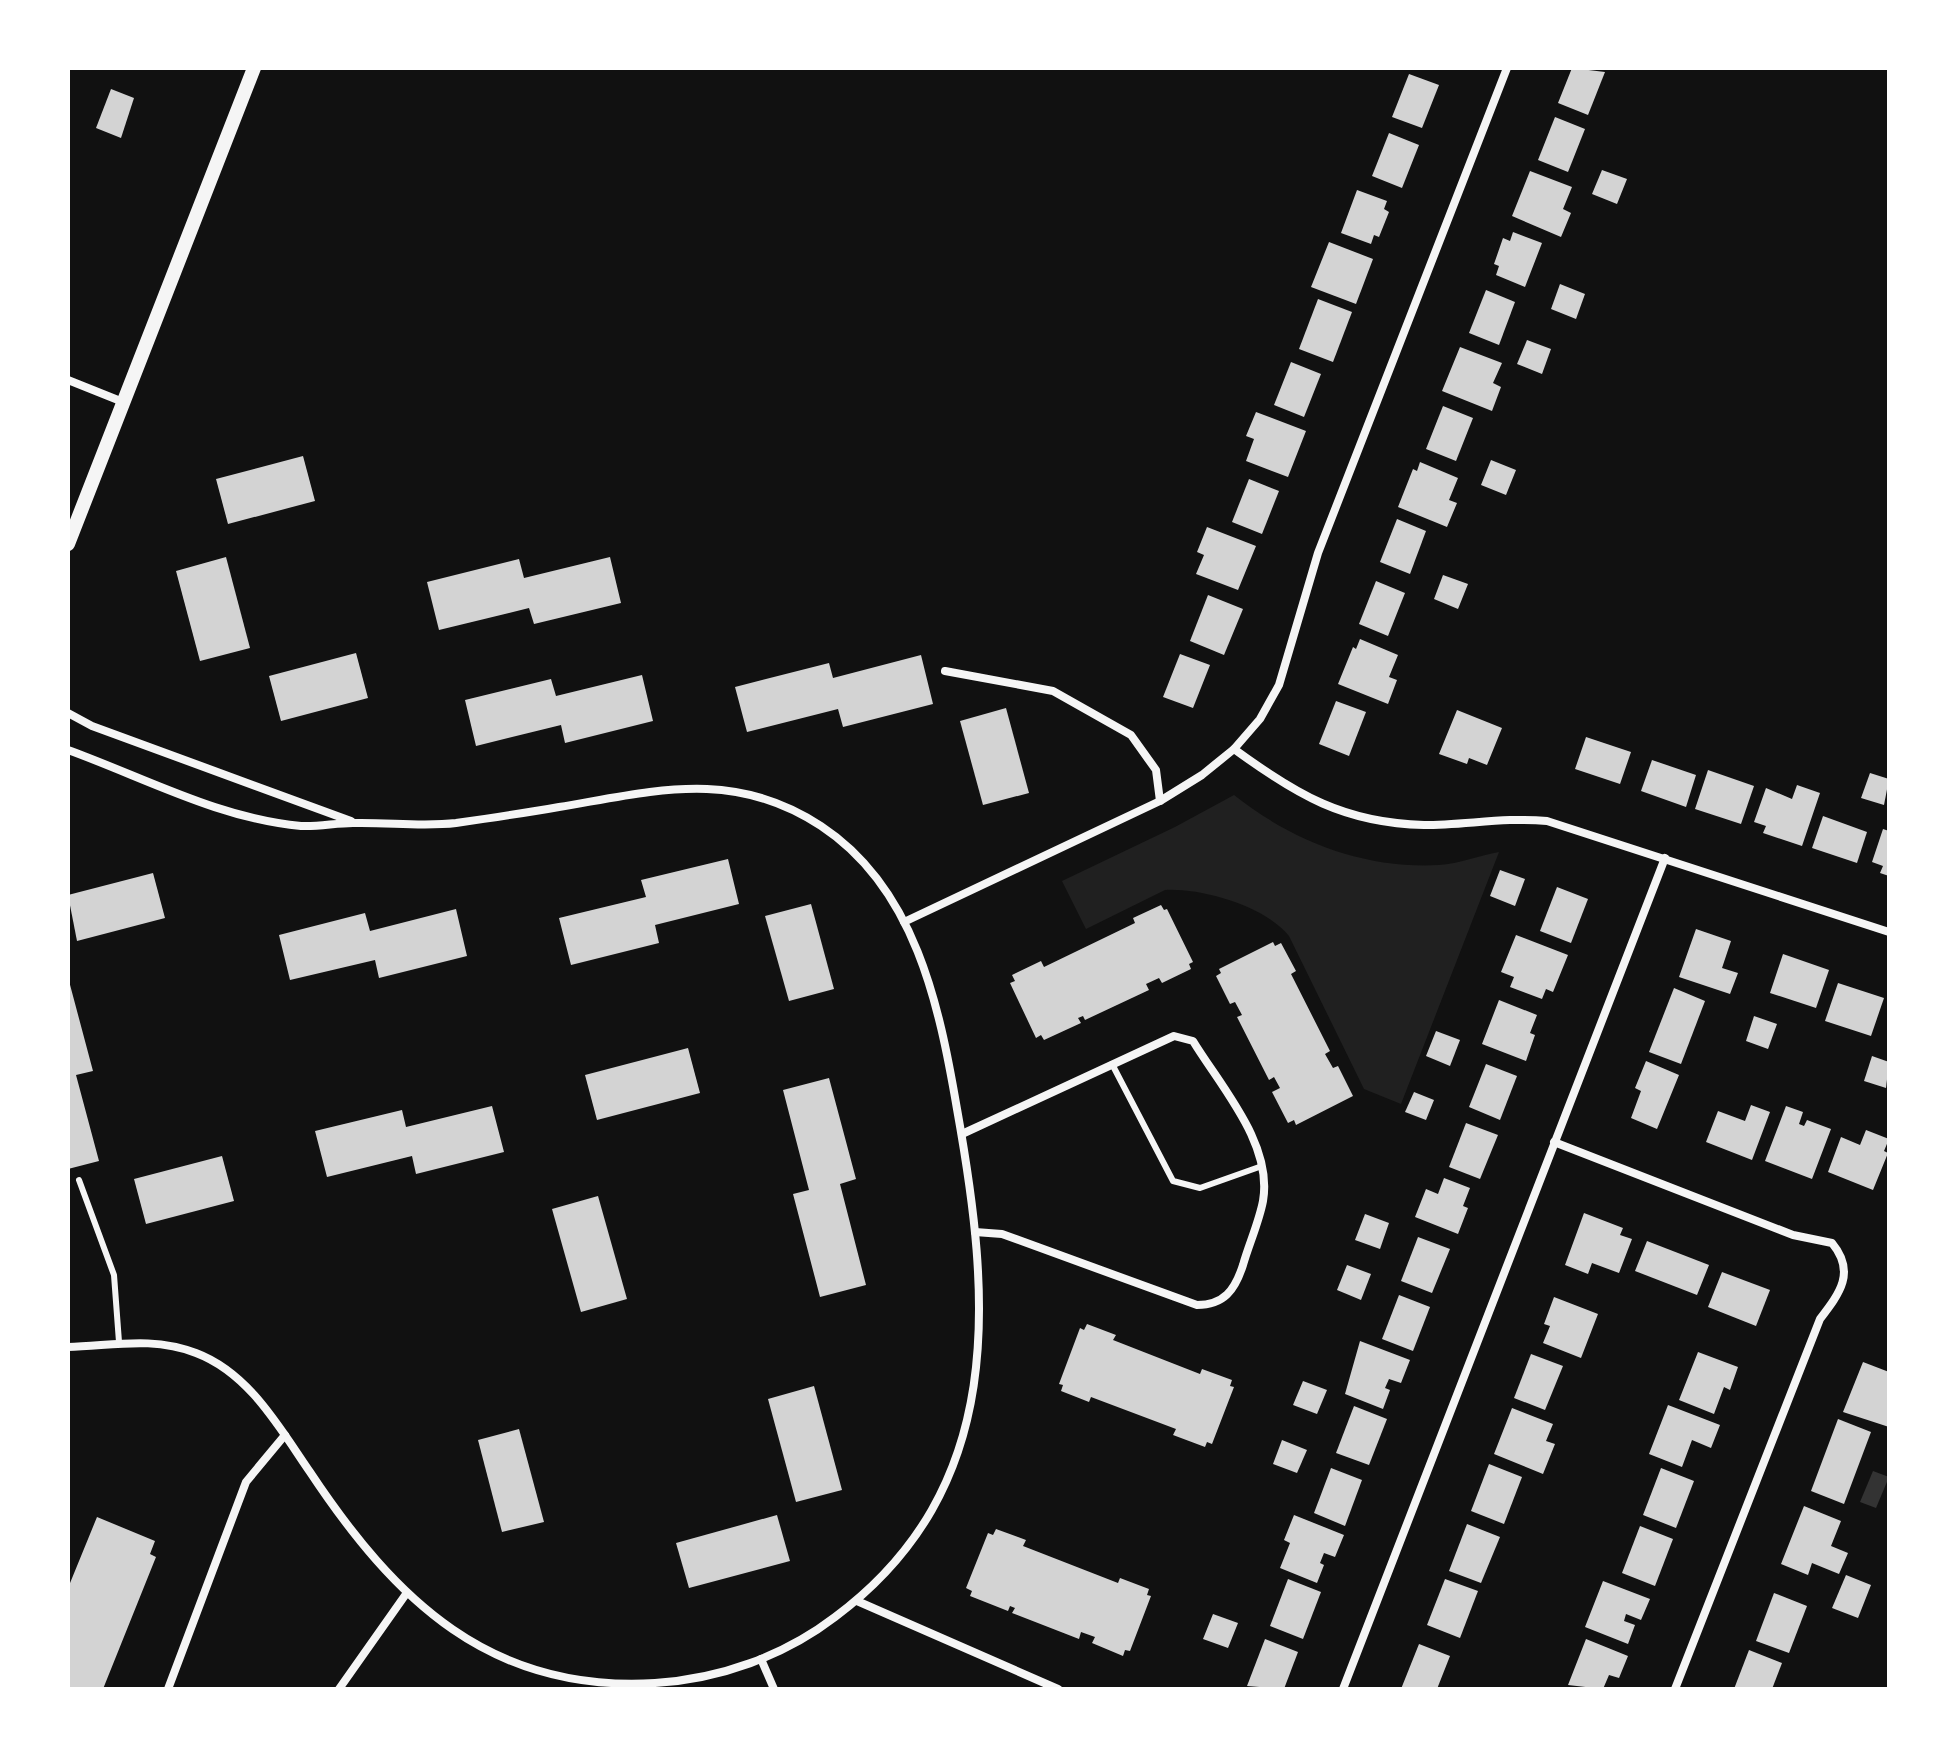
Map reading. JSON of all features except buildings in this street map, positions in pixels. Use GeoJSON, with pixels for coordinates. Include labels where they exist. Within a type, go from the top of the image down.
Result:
{"type":"FeatureCollection","features":[{"type":"Feature","properties":{"kind":"street"},"geometry":{"type":"LineString","coordinates":[[68,544],[254,68]]}},
{"type":"Feature","properties":{"kind":"street"},"geometry":{"type":"LineString","coordinates":[[904,922],[1160,801],[1202,775],[1234,749],[1260,719],[1279,685],[1318,553],[1507,68]]}},
{"type":"Feature","properties":{"kind":"street"},"geometry":{"type":"LineString","coordinates":[[68,380],[123,402]]}},
{"type":"Feature","properties":{"kind":"street"},"geometry":{"type":"LineString","coordinates":[[945,671],[1053,691],[1131,735],[1156,770],[1160,801]]}},
{"type":"Feature","properties":{"kind":"street"},"geometry":{"type":"LineString","coordinates":[[68,713],[92,726],[356,823]]}},
{"type":"Feature","properties":{"kind":"street"},"geometry":{"type":"LineString","coordinates":[[1234,749],[1302,796],[1359,818],[1425,825],[1509,817],[1547,821],[1889,932]]}},
{"type":"Feature","properties":{"kind":"street"},"geometry":{"type":"LineString","coordinates":[[68,750],[198,800],[255,817],[303,826],[448,824],[664,788],[742,792],[789,807],[840,839],[883,882],[921,959],[933,999],[962,1134],[975,1232],[978,1333],[974,1397],[966,1432],[937,1504],[917,1535],[885,1574],[857,1601],[803,1638],[761,1659],[689,1680],[634,1683],[580,1679],[506,1657],[437,1620],[406,1594],[347,1529],[285,1435],[253,1393],[212,1360],[162,1343],[119,1342],[68,1347]]}},
{"type":"Feature","properties":{"kind":"street"},"geometry":{"type":"LineString","coordinates":[[1343,1689],[1665,858]]}},
{"type":"Feature","properties":{"kind":"street"},"geometry":{"type":"LineString","coordinates":[[962,1134],[1174,1036],[1193,1041],[1255,1143],[1262,1166],[1263,1201],[1239,1276],[1232,1291],[1215,1305],[1197,1305],[1002,1234],[975,1232]]}},
{"type":"Feature","properties":{"kind":"street"},"geometry":{"type":"LineString","coordinates":[[1554,1142],[1793,1235],[1832,1243],[1844,1261],[1842,1290],[1820,1319],[1675,1689]]}},
{"type":"Feature","properties":{"kind":"street"},"geometry":{"type":"LineString","coordinates":[[168,1689],[246,1482],[285,1435]]}},
{"type":"Feature","properties":{"kind":"street"},"geometry":{"type":"LineString","coordinates":[[339,1689],[406,1594]]}},
{"type":"Feature","properties":{"kind":"street"},"geometry":{"type":"LineString","coordinates":[[857,1601],[1058,1689]]}},
{"type":"Feature","properties":{"kind":"street"},"geometry":{"type":"LineString","coordinates":[[761,1659],[774,1689]]}},
{"type":"Feature","properties":{"kind":"lane"},"geometry":{"type":"LineString","coordinates":[[1112,1064],[1173,1181],[1200,1188],[1262,1166]]}},
{"type":"Feature","properties":{"kind":"lane"},"geometry":{"type":"LineString","coordinates":[[79,1180],[114,1275],[119,1342]]}},
{"type":"Feature","properties":{"kind":"shaded area"},"geometry":{"type":"Polygon","coordinates":[[[1234,795],[1280,826],[1330,849],[1356,857],[1411,865],[1439,865],[1499,852],[1401,1104],[1364,1089],[1289,936],[1265,916],[1214,896],[1165,890],[1086,929],[1062,881],[1234,795]]]}},
{"type":"Feature","properties":{"kind":"shaded area"},"geometry":{"type":"Polygon","coordinates":[[[1873,1471],[1889,1477],[1876,1508],[1860,1502],[1873,1471]]]}}]}
